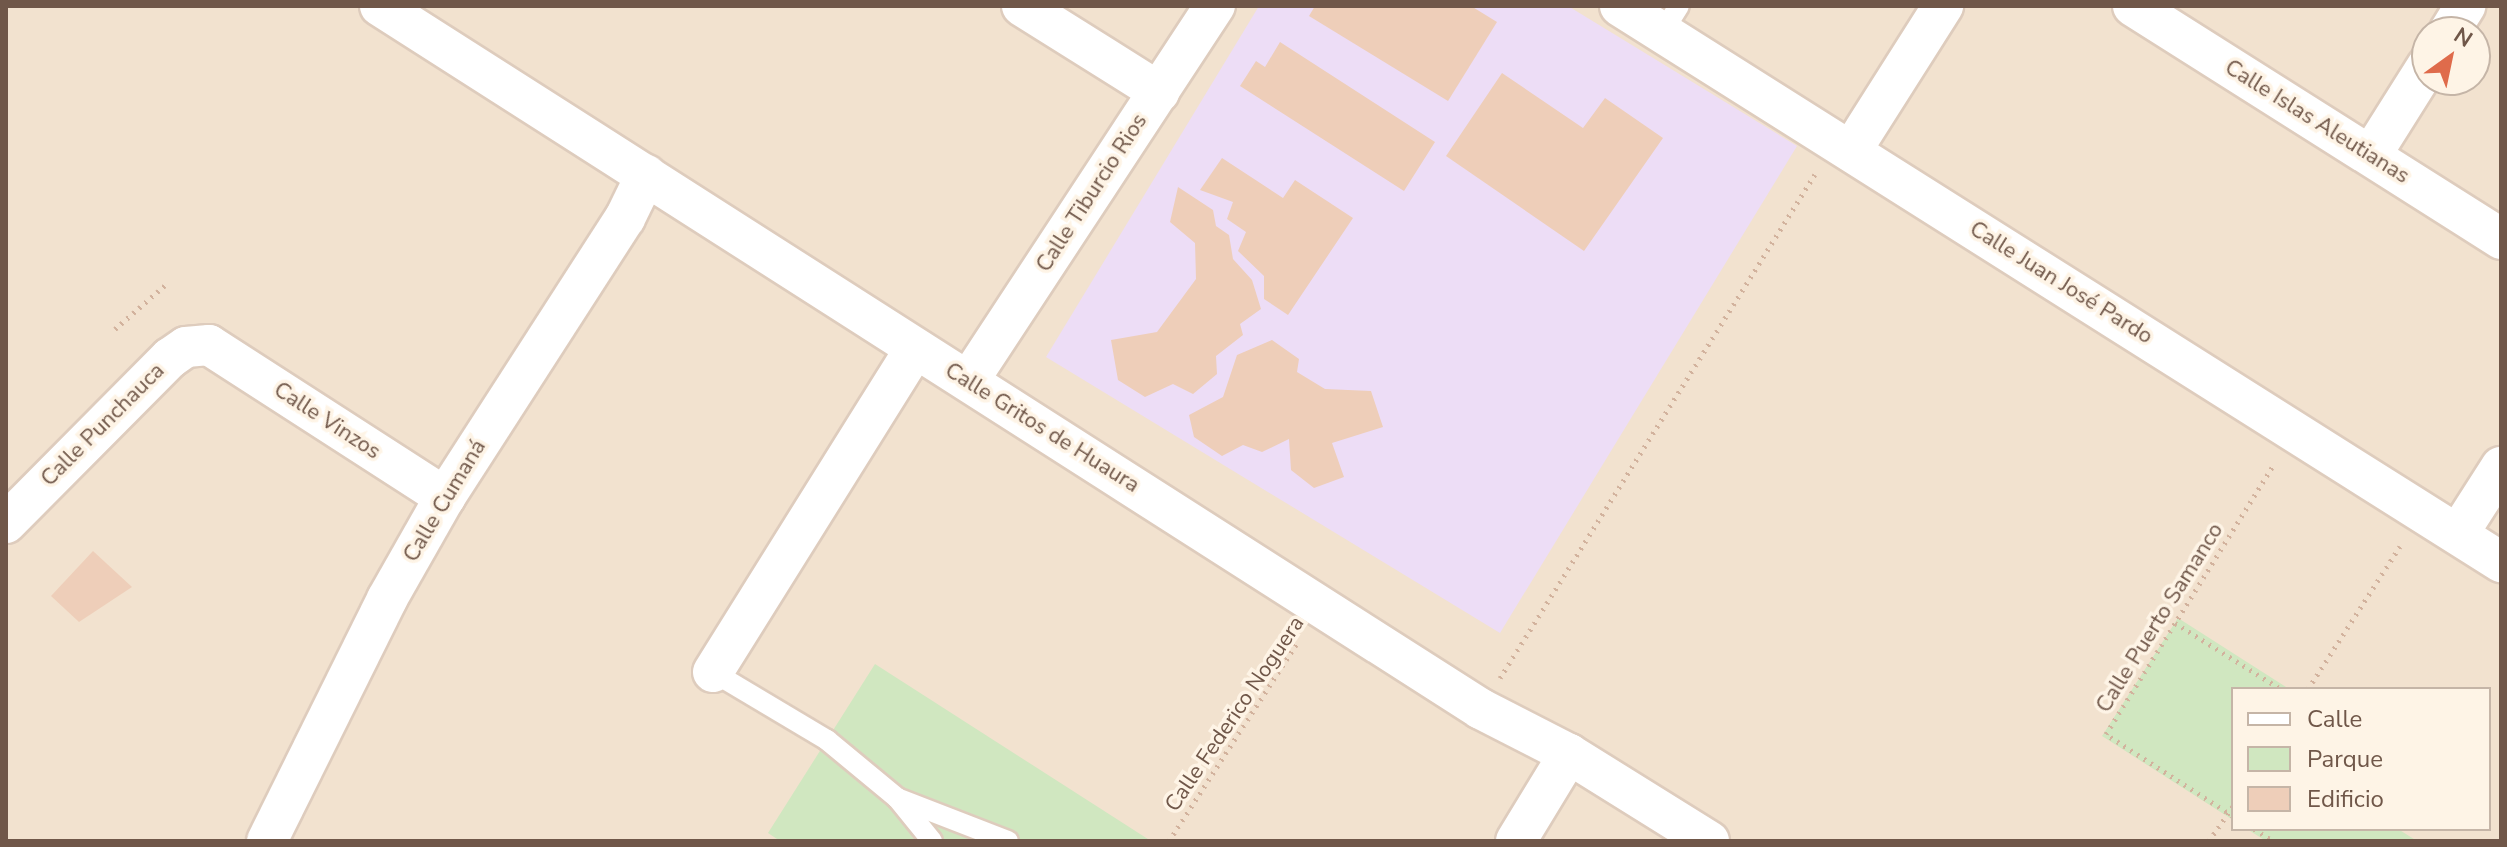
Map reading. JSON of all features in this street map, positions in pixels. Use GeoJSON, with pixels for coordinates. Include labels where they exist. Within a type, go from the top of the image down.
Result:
{"type":"FeatureCollection","features":[{"type":"Feature","properties":{"kind":"street","name":"Calle Gritos de Huaura"},"geometry":{"type":"LineString","coordinates":[[380,6],[914,350],[969,380],[1481,709],[1569,754],[1709,841]]}},
{"type":"Feature","properties":{"kind":"street"},"geometry":{"type":"LineString","coordinates":[[1022,6],[1159,92]]}},
{"type":"Feature","properties":{"kind":"street","name":"Calle Tiburcio Rios"},"geometry":{"type":"LineString","coordinates":[[969,380],[1215,6]]}},
{"type":"Feature","properties":{"kind":"street","name":"Calle Juan José Pardo"},"geometry":{"type":"LineString","coordinates":[[1620,6],[1670,19],[1843,146],[2501,562]]}},
{"type":"Feature","properties":{"kind":"street"},"geometry":{"type":"LineString","coordinates":[[1843,146],[1943,6]]}},
{"type":"Feature","properties":{"kind":"street","name":"Calle Islas Aleutianas"},"geometry":{"type":"LineString","coordinates":[[2133,6],[2501,239]]}},
{"type":"Feature","properties":{"kind":"street"},"geometry":{"type":"LineString","coordinates":[[2371,155],[2411,91]]}},
{"type":"Feature","properties":{"kind":"street","name":"Calle Cumaná"},"geometry":{"type":"LineString","coordinates":[[267,841],[387,599],[445,497],[625,218],[646,175]]}},
{"type":"Feature","properties":{"kind":"street","name":"Calle Vinzos"},"geometry":{"type":"LineString","coordinates":[[209,345],[445,497]]}},
{"type":"Feature","properties":{"kind":"street","name":"Calle Punchauca"},"geometry":{"type":"LineString","coordinates":[[6,523],[170,358],[186,347],[209,345]]}},
{"type":"Feature","properties":{"kind":"street"},"geometry":{"type":"LineString","coordinates":[[713,672],[914,350]]}},
{"type":"Feature","properties":{"kind":"street"},"geometry":{"type":"LineString","coordinates":[[2458,534],[2501,467]]}},
{"type":"Feature","properties":{"kind":"street"},"geometry":{"type":"LineString","coordinates":[[1516,841],[1569,754]]}},
{"type":"Feature","properties":{"kind":"lane"},"geometry":{"type":"LineString","coordinates":[[713,672],[827,740],[897,798],[932,841]]}},
{"type":"Feature","properties":{"kind":"lane"},"geometry":{"type":"LineString","coordinates":[[897,798],[1008,841]]}},
{"type":"Feature","properties":{"kind":"path"},"geometry":{"type":"LineString","coordinates":[[1481,709],[1843,146]]}},
{"type":"Feature","properties":{"kind":"path"},"geometry":{"type":"LineString","coordinates":[[115,329],[165,285]]}},
{"type":"Feature","properties":{"kind":"path","name":"Calle Puerto Samanco"},"geometry":{"type":"LineString","coordinates":[[2230,814],[2106,734],[2295,431]]}},
{"type":"Feature","properties":{"kind":"path"},"geometry":{"type":"LineString","coordinates":[[2309,687],[2423,512]]}},
{"type":"Feature","properties":{"kind":"path","name":"Calle Federico Noguera"},"geometry":{"type":"LineString","coordinates":[[1169,841],[1310,624],[1329,613]]}},
{"type":"Feature","properties":{"kind":"path"},"geometry":{"type":"LineString","coordinates":[[2175,623],[2278,687]]}},
{"type":"Feature","properties":{"kind":"path"},"geometry":{"type":"LineString","coordinates":[[2209,841],[2230,814]]}},
{"type":"Feature","properties":{"kind":"shaded area"},"geometry":{"type":"Polygon","coordinates":[[[6,6],[2501,6],[2501,841],[6,841],[6,6]]]}},
{"type":"Feature","properties":{"kind":"shaded area"},"geometry":{"type":"Polygon","coordinates":[[[1259,6],[1568,6],[1797,146],[1500,633],[1046,357],[1259,6]]]}},
{"type":"Feature","properties":{"kind":"green space"},"geometry":{"type":"Polygon","coordinates":[[[2178,618],[2286,687],[2231,687],[2231,819],[2102,736],[2178,618]]]}},
{"type":"Feature","properties":{"kind":"green space"},"geometry":{"type":"Polygon","coordinates":[[[875,664],[1151,841],[780,841],[768,833],[875,664]]]}},
{"type":"Feature","properties":{"kind":"green space"},"geometry":{"type":"Polygon","coordinates":[[[2250,831],[2401,831],[2417,841],[2266,841],[2250,831]]]}},
{"type":"Feature","properties":{"kind":"building"},"geometry":{"type":"Polygon","coordinates":[[[1315,6],[1471,6],[1497,22],[1448,101],[1309,16],[1315,6]]]}},
{"type":"Feature","properties":{"kind":"building"},"geometry":{"type":"Polygon","coordinates":[[[1280,42],[1435,142],[1404,191],[1240,86],[1256,61],[1265,67],[1280,42]]]}},
{"type":"Feature","properties":{"kind":"building"},"geometry":{"type":"Polygon","coordinates":[[[1502,73],[1583,128],[1605,98],[1663,138],[1584,251],[1446,156],[1502,73]]]}},
{"type":"Feature","properties":{"kind":"building"},"geometry":{"type":"Polygon","coordinates":[[[1222,158],[1283,198],[1295,180],[1353,218],[1288,315],[1264,299],[1264,276],[1238,251],[1246,232],[1227,219],[1233,202],[1200,190],[1222,158]]]}},
{"type":"Feature","properties":{"kind":"building"},"geometry":{"type":"Polygon","coordinates":[[[1178,187],[1213,210],[1216,226],[1229,235],[1233,259],[1252,280],[1261,309],[1240,324],[1243,335],[1216,356],[1217,374],[1193,394],[1173,384],[1145,397],[1118,380],[1111,340],[1157,332],[1196,279],[1195,243],[1170,222],[1178,187]]]}},
{"type":"Feature","properties":{"kind":"building"},"geometry":{"type":"Polygon","coordinates":[[[1272,340],[1299,359],[1297,372],[1325,389],[1371,391],[1383,427],[1332,443],[1344,477],[1314,488],[1291,470],[1289,439],[1262,452],[1243,445],[1222,456],[1194,437],[1189,415],[1223,397],[1237,355],[1272,340]]]}},
{"type":"Feature","properties":{"kind":"building"},"geometry":{"type":"Polygon","coordinates":[[[93,551],[132,587],[79,622],[51,596],[93,551]]]}}]}
